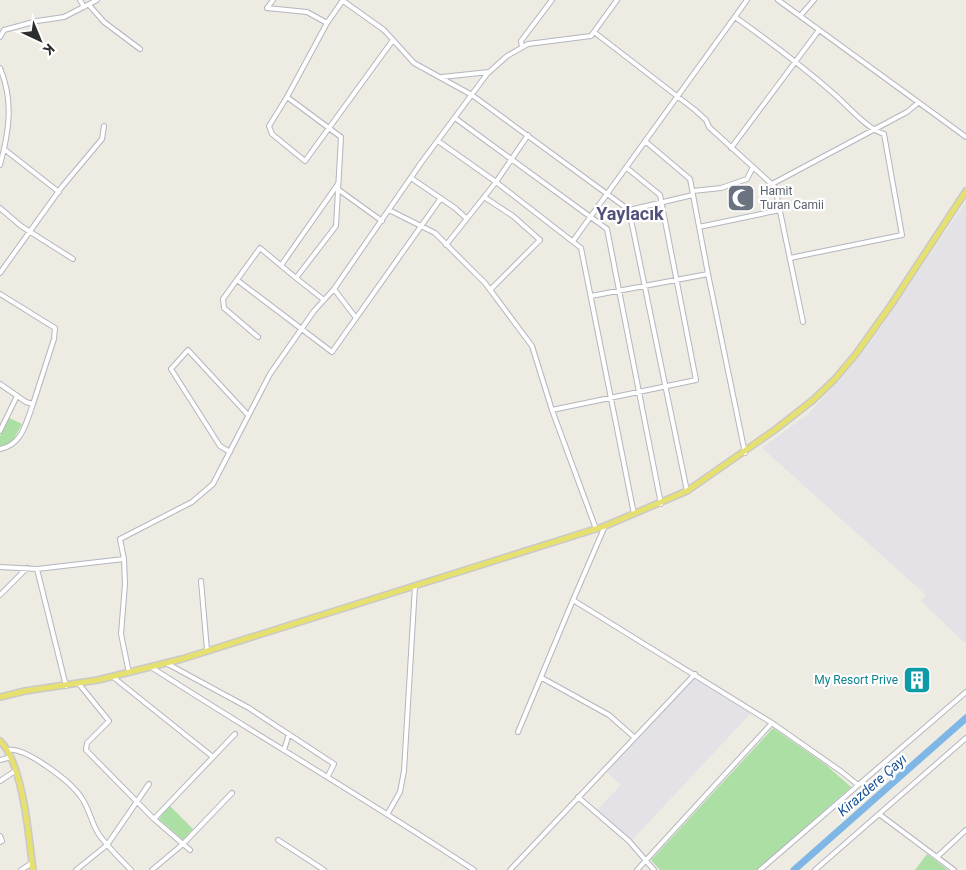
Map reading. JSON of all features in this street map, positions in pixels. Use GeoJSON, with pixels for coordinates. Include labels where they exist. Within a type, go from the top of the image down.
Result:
{"type":"FeatureCollection","features":[{"type":"Feature","properties":{"kind":"main road"},"geometry":{"type":"LineString","coordinates":[[0,697],[25,691],[79,684],[166,663],[596,529],[661,504],[687,491],[744,453],[813,400],[850,360],[891,305],[966,191]]}},
{"type":"Feature","properties":{"kind":"main road"},"geometry":{"type":"LineString","coordinates":[[0,741],[8,750],[15,770],[30,837],[33,870]]}},
{"type":"Feature","properties":{"kind":"street"},"geometry":{"type":"LineString","coordinates":[[80,0],[84,8]]}},
{"type":"Feature","properties":{"kind":"street"},"geometry":{"type":"LineString","coordinates":[[0,37],[4,30],[37,21],[64,17],[97,0]]}},
{"type":"Feature","properties":{"kind":"street"},"geometry":{"type":"LineString","coordinates":[[273,0],[266,8],[307,12],[327,23]]}},
{"type":"Feature","properties":{"kind":"street"},"geometry":{"type":"LineString","coordinates":[[393,40],[305,161],[272,134],[269,126],[327,23],[343,0],[384,30],[414,63],[472,95],[629,210],[687,491]]}},
{"type":"Feature","properties":{"kind":"street"},"geometry":{"type":"LineString","coordinates":[[522,47],[521,41],[552,0]]}},
{"type":"Feature","properties":{"kind":"street"},"geometry":{"type":"LineString","coordinates":[[129,673],[121,634],[125,584],[124,559],[120,539],[203,495],[213,484],[270,374],[301,330],[334,289],[411,178],[489,72],[507,56],[528,44],[555,39],[591,36],[617,0]]}},
{"type":"Feature","properties":{"kind":"street"},"geometry":{"type":"LineString","coordinates":[[572,241],[627,168],[747,0]]}},
{"type":"Feature","properties":{"kind":"street"},"geometry":{"type":"LineString","coordinates":[[778,0],[966,137]]}},
{"type":"Feature","properties":{"kind":"street"},"geometry":{"type":"LineString","coordinates":[[800,16],[814,0]]}},
{"type":"Feature","properties":{"kind":"street"},"geometry":{"type":"LineString","coordinates":[[89,5],[104,22],[140,49]]}},
{"type":"Feature","properties":{"kind":"street"},"geometry":{"type":"LineString","coordinates":[[735,17],[796,61],[858,114],[872,130],[884,134],[902,235],[790,258]]}},
{"type":"Feature","properties":{"kind":"street"},"geometry":{"type":"LineString","coordinates":[[731,148],[819,30]]}},
{"type":"Feature","properties":{"kind":"street"},"geometry":{"type":"LineString","coordinates":[[594,32],[706,120],[709,127],[775,187],[802,322]]}},
{"type":"Feature","properties":{"kind":"street"},"geometry":{"type":"LineString","coordinates":[[0,68],[9,94],[10,113],[0,165]]}},
{"type":"Feature","properties":{"kind":"street"},"geometry":{"type":"LineString","coordinates":[[440,77],[489,72]]}},
{"type":"Feature","properties":{"kind":"street"},"geometry":{"type":"LineString","coordinates":[[287,97],[341,137],[340,183],[336,226],[296,278]]}},
{"type":"Feature","properties":{"kind":"street"},"geometry":{"type":"LineString","coordinates":[[772,184],[907,112],[918,103]]}},
{"type":"Feature","properties":{"kind":"street"},"geometry":{"type":"LineString","coordinates":[[455,118],[607,228],[661,504]]}},
{"type":"Feature","properties":{"kind":"street"},"geometry":{"type":"LineString","coordinates":[[0,273],[59,192],[102,139],[104,126]]}},
{"type":"Feature","properties":{"kind":"street"},"geometry":{"type":"LineString","coordinates":[[446,245],[496,182],[528,135]]}},
{"type":"Feature","properties":{"kind":"street"},"geometry":{"type":"LineString","coordinates":[[438,141],[496,182],[581,248],[613,399],[634,514]]}},
{"type":"Feature","properties":{"kind":"street"},"geometry":{"type":"LineString","coordinates":[[645,141],[690,179],[744,453]]}},
{"type":"Feature","properties":{"kind":"street"},"geometry":{"type":"LineString","coordinates":[[4,149],[59,192]]}},
{"type":"Feature","properties":{"kind":"street"},"geometry":{"type":"LineString","coordinates":[[629,210],[693,193],[721,188],[747,179],[753,167]]}},
{"type":"Feature","properties":{"kind":"street"},"geometry":{"type":"LineString","coordinates":[[552,410],[613,399],[696,380],[660,195],[627,168]]}},
{"type":"Feature","properties":{"kind":"street"},"geometry":{"type":"LineString","coordinates":[[411,178],[466,218]]}},
{"type":"Feature","properties":{"kind":"street"},"geometry":{"type":"LineString","coordinates":[[282,264],[340,183]]}},
{"type":"Feature","properties":{"kind":"street"},"geometry":{"type":"LineString","coordinates":[[339,190],[382,221]]}},
{"type":"Feature","properties":{"kind":"street"},"geometry":{"type":"LineString","coordinates":[[484,197],[513,216],[540,240],[490,290]]}},
{"type":"Feature","properties":{"kind":"street"},"geometry":{"type":"LineString","coordinates":[[237,280],[332,352],[440,198]]}},
{"type":"Feature","properties":{"kind":"street"},"geometry":{"type":"LineString","coordinates":[[0,208],[30,231],[73,259]]}},
{"type":"Feature","properties":{"kind":"street"},"geometry":{"type":"LineString","coordinates":[[389,210],[435,233],[490,290],[532,346],[552,410],[596,529]]}},
{"type":"Feature","properties":{"kind":"street"},"geometry":{"type":"LineString","coordinates":[[699,227],[780,210]]}},
{"type":"Feature","properties":{"kind":"street"},"geometry":{"type":"LineString","coordinates":[[258,336],[224,308],[223,300],[260,248],[324,300]]}},
{"type":"Feature","properties":{"kind":"street"},"geometry":{"type":"LineString","coordinates":[[591,296],[708,274]]}},
{"type":"Feature","properties":{"kind":"street"},"geometry":{"type":"LineString","coordinates":[[334,289],[356,318]]}},
{"type":"Feature","properties":{"kind":"street"},"geometry":{"type":"LineString","coordinates":[[0,294],[55,328],[54,339],[20,438],[13,446],[0,449]]}},
{"type":"Feature","properties":{"kind":"street"},"geometry":{"type":"LineString","coordinates":[[230,452],[220,446],[171,369],[188,350],[248,415]]}},
{"type":"Feature","properties":{"kind":"street"},"geometry":{"type":"LineString","coordinates":[[0,384],[33,404]]}},
{"type":"Feature","properties":{"kind":"street"},"geometry":{"type":"LineString","coordinates":[[0,431],[17,396]]}},
{"type":"Feature","properties":{"kind":"street"},"geometry":{"type":"LineString","coordinates":[[518,732],[605,526]]}},
{"type":"Feature","properties":{"kind":"street"},"geometry":{"type":"LineString","coordinates":[[0,567],[37,569],[124,559]]}},
{"type":"Feature","properties":{"kind":"street"},"geometry":{"type":"LineString","coordinates":[[0,595],[27,568]]}},
{"type":"Feature","properties":{"kind":"street"},"geometry":{"type":"LineString","coordinates":[[37,569],[66,686]]}},
{"type":"Feature","properties":{"kind":"street"},"geometry":{"type":"LineString","coordinates":[[201,581],[207,650]]}},
{"type":"Feature","properties":{"kind":"street"},"geometry":{"type":"LineString","coordinates":[[388,813],[400,792],[404,771],[415,586]]}},
{"type":"Feature","properties":{"kind":"street"},"geometry":{"type":"LineString","coordinates":[[573,600],[772,723],[858,785]]}},
{"type":"Feature","properties":{"kind":"street"},"geometry":{"type":"LineString","coordinates":[[166,663],[241,703],[334,764],[328,776]]}},
{"type":"Feature","properties":{"kind":"street"},"geometry":{"type":"LineString","coordinates":[[151,667],[388,813],[474,870]]}},
{"type":"Feature","properties":{"kind":"street"},"geometry":{"type":"LineString","coordinates":[[510,870],[695,674]]}},
{"type":"Feature","properties":{"kind":"street"},"geometry":{"type":"LineString","coordinates":[[113,677],[213,756]]}},
{"type":"Feature","properties":{"kind":"street"},"geometry":{"type":"LineString","coordinates":[[542,678],[609,715],[634,737]]}},
{"type":"Feature","properties":{"kind":"street"},"geometry":{"type":"LineString","coordinates":[[79,684],[109,721],[87,743],[86,749],[135,802],[190,850]]}},
{"type":"Feature","properties":{"kind":"street"},"geometry":{"type":"LineString","coordinates":[[760,870],[966,692]]}},
{"type":"Feature","properties":{"kind":"street"},"geometry":{"type":"LineString","coordinates":[[637,870],[772,723]]}},
{"type":"Feature","properties":{"kind":"street"},"geometry":{"type":"LineString","coordinates":[[154,819],[235,734]]}},
{"type":"Feature","properties":{"kind":"street"},"geometry":{"type":"LineString","coordinates":[[284,750],[289,734]]}},
{"type":"Feature","properties":{"kind":"street"},"geometry":{"type":"LineString","coordinates":[[815,870],[966,738]]}},
{"type":"Feature","properties":{"kind":"street"},"geometry":{"type":"LineString","coordinates":[[8,750],[18,751],[66,779],[83,800],[95,828],[107,845],[131,870]]}},
{"type":"Feature","properties":{"kind":"street"},"geometry":{"type":"LineString","coordinates":[[0,760],[11,757]]}},
{"type":"Feature","properties":{"kind":"street"},"geometry":{"type":"LineString","coordinates":[[0,781],[15,770]]}},
{"type":"Feature","properties":{"kind":"street"},"geometry":{"type":"LineString","coordinates":[[76,870],[107,845],[149,784]]}},
{"type":"Feature","properties":{"kind":"street"},"geometry":{"type":"LineString","coordinates":[[152,870],[183,844],[232,793]]}},
{"type":"Feature","properties":{"kind":"street"},"geometry":{"type":"LineString","coordinates":[[578,797],[625,837],[654,870]]}},
{"type":"Feature","properties":{"kind":"street"},"geometry":{"type":"LineString","coordinates":[[879,814],[954,870]]}},
{"type":"Feature","properties":{"kind":"street"},"geometry":{"type":"LineString","coordinates":[[937,857],[966,830]]}},
{"type":"Feature","properties":{"kind":"street"},"geometry":{"type":"LineString","coordinates":[[0,836],[2,841],[0,842]]}},
{"type":"Feature","properties":{"kind":"street"},"geometry":{"type":"LineString","coordinates":[[278,840],[324,870]]}},
{"type":"Feature","properties":{"kind":"street"},"geometry":{"type":"LineString","coordinates":[[20,870],[32,863]]}},
{"type":"Feature","properties":{"kind":"shaded area"},"geometry":{"type":"Polygon","coordinates":[[[966,202],[966,644],[921,601],[926,595],[762,448],[807,415],[842,378],[870,343],[966,202]]]}},
{"type":"Feature","properties":{"kind":"shaded area"},"geometry":{"type":"Polygon","coordinates":[[[695,677],[751,713],[632,840],[597,810],[621,785],[607,772],[695,677]]]}},
{"type":"Feature","properties":{"kind":"green space"},"geometry":{"type":"Polygon","coordinates":[[[9,418],[22,424],[11,444],[0,448],[0,436],[9,418]]]}},
{"type":"Feature","properties":{"kind":"green space"},"geometry":{"type":"Polygon","coordinates":[[[773,728],[826,765],[851,787],[757,870],[660,870],[651,860],[773,728]]]}},
{"type":"Feature","properties":{"kind":"green space"},"geometry":{"type":"Polygon","coordinates":[[[169,805],[193,829],[183,840],[159,819],[169,805]]]}},
{"type":"Feature","properties":{"kind":"green space"},"geometry":{"type":"Polygon","coordinates":[[[927,854],[948,870],[915,870],[927,854]]]}},
{"type":"Feature","properties":{"kind":"waterway","name":"Kirazdere Çayı"},"geometry":{"type":"LineString","coordinates":[[794,870],[966,718]]}},
{"type":"Feature","properties":{"kind":"place","name":"Hamit Turan Camii"},"geometry":{"type":"Point","coordinates":[741,198]}},
{"type":"Feature","properties":{"kind":"place","name":"My Resort Prive"},"geometry":{"type":"Point","coordinates":[917,680]}},
{"type":"Feature","properties":{"kind":"district","name":"Yaylacık"},"geometry":{"type":"Point","coordinates":[630,214]}}]}
